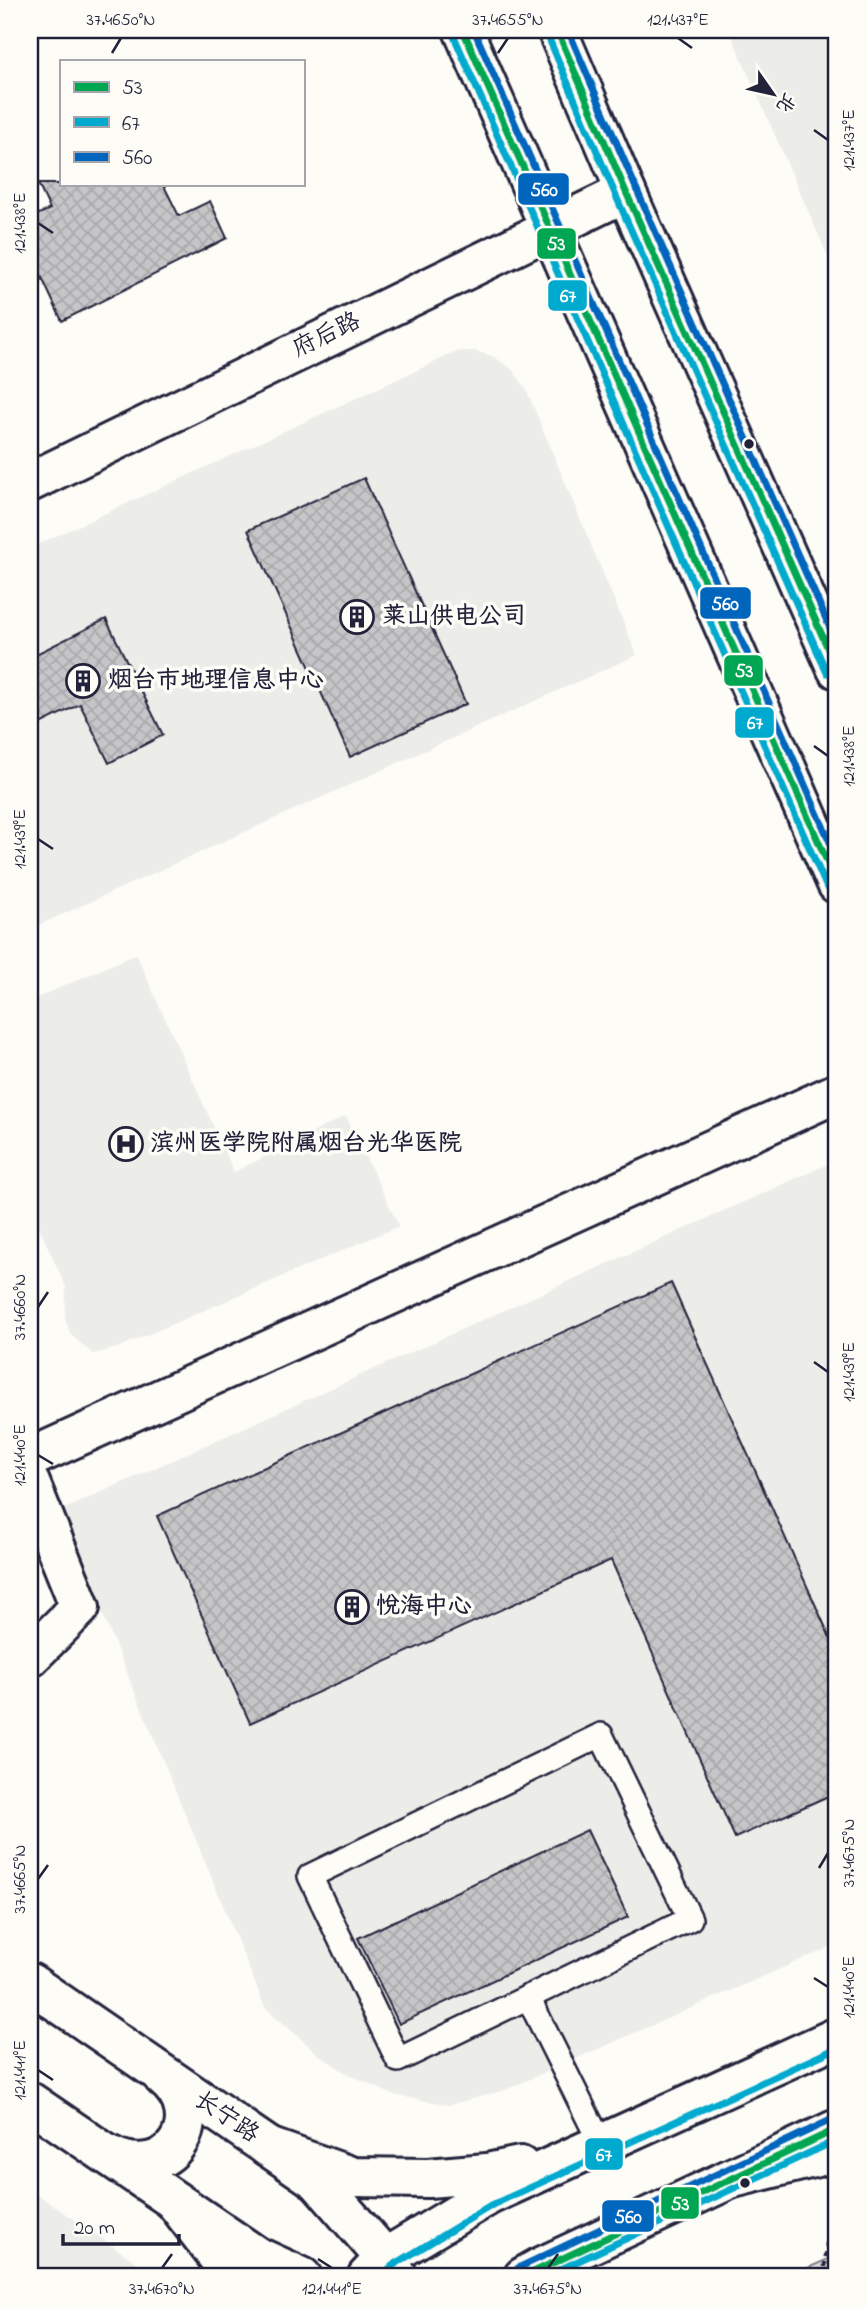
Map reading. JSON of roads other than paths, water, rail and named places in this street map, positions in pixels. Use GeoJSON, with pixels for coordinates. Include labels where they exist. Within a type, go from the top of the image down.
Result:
{"type":"FeatureCollection","features":[{"type":"Feature","properties":{"kind":"main road"},"geometry":{"type":"LineString","coordinates":[[463,30],[837,884]]}},
{"type":"Feature","properties":{"kind":"main road"},"geometry":{"type":"LineString","coordinates":[[556,30],[837,668]]}},
{"type":"Feature","properties":{"kind":"main road","name":"府后路"},"geometry":{"type":"LineString","coordinates":[[30,482],[626,192]]}},
{"type":"Feature","properties":{"kind":"main road"},"geometry":{"type":"LineString","coordinates":[[30,1458],[837,1093]]}},
{"type":"Feature","properties":{"kind":"main road"},"geometry":{"type":"LineString","coordinates":[[30,1483],[80,1607],[30,1657]]}},
{"type":"Feature","properties":{"kind":"main road","name":"长宁路"},"geometry":{"type":"LineString","coordinates":[[30,1983],[318,2181],[383,2271]]}},
{"type":"Feature","properties":{"kind":"main road"},"geometry":{"type":"LineString","coordinates":[[383,2271],[489,2195],[837,2037]]}},
{"type":"Feature","properties":{"kind":"main road"},"geometry":{"type":"LineString","coordinates":[[101,2151],[123,2162],[148,2164],[171,2153],[184,2131],[184,2106],[172,2084],[151,2067]]}},
{"type":"Feature","properties":{"kind":"main road"},"geometry":{"type":"LineString","coordinates":[[30,2102],[256,2256],[302,2277]]}},
{"type":"Feature","properties":{"kind":"main road"},"geometry":{"type":"LineString","coordinates":[[523,2277],[539,2267],[837,2129]]}},
{"type":"Feature","properties":{"kind":"main road"},"geometry":{"type":"LineString","coordinates":[[268,2147],[353,2177],[428,2178],[487,2173],[591,2149]]}},
{"type":"Feature","properties":{"kind":"main road"},"geometry":{"type":"LineString","coordinates":[[733,2178],[837,2152]]}},
{"type":"Feature","properties":{"kind":"main road"},"geometry":{"type":"LineString","coordinates":[[176,2203],[227,2269],[230,2277]]}},
{"type":"Feature","properties":{"kind":"lane"},"geometry":{"type":"LineString","coordinates":[[601,1735],[690,1919],[528,1997],[398,2060],[310,1876],[601,1735]]}},
{"type":"Feature","properties":{"kind":"lane"},"geometry":{"type":"LineString","coordinates":[[528,1997],[591,2149]]}},
{"type":"Feature","properties":{"kind":"place","name":"莱山供电公司"},"geometry":{"type":"Point","coordinates":[357,617]}},
{"type":"Feature","properties":{"kind":"place","name":"烟台市地理信息中心"},"geometry":{"type":"Point","coordinates":[83,681]}},
{"type":"Feature","properties":{"kind":"place","name":"滨州医学院附属烟台光华医院"},"geometry":{"type":"Point","coordinates":[126,1144]}},
{"type":"Feature","properties":{"kind":"place","name":"悦海中心"},"geometry":{"type":"Point","coordinates":[352,1607]}}]}
